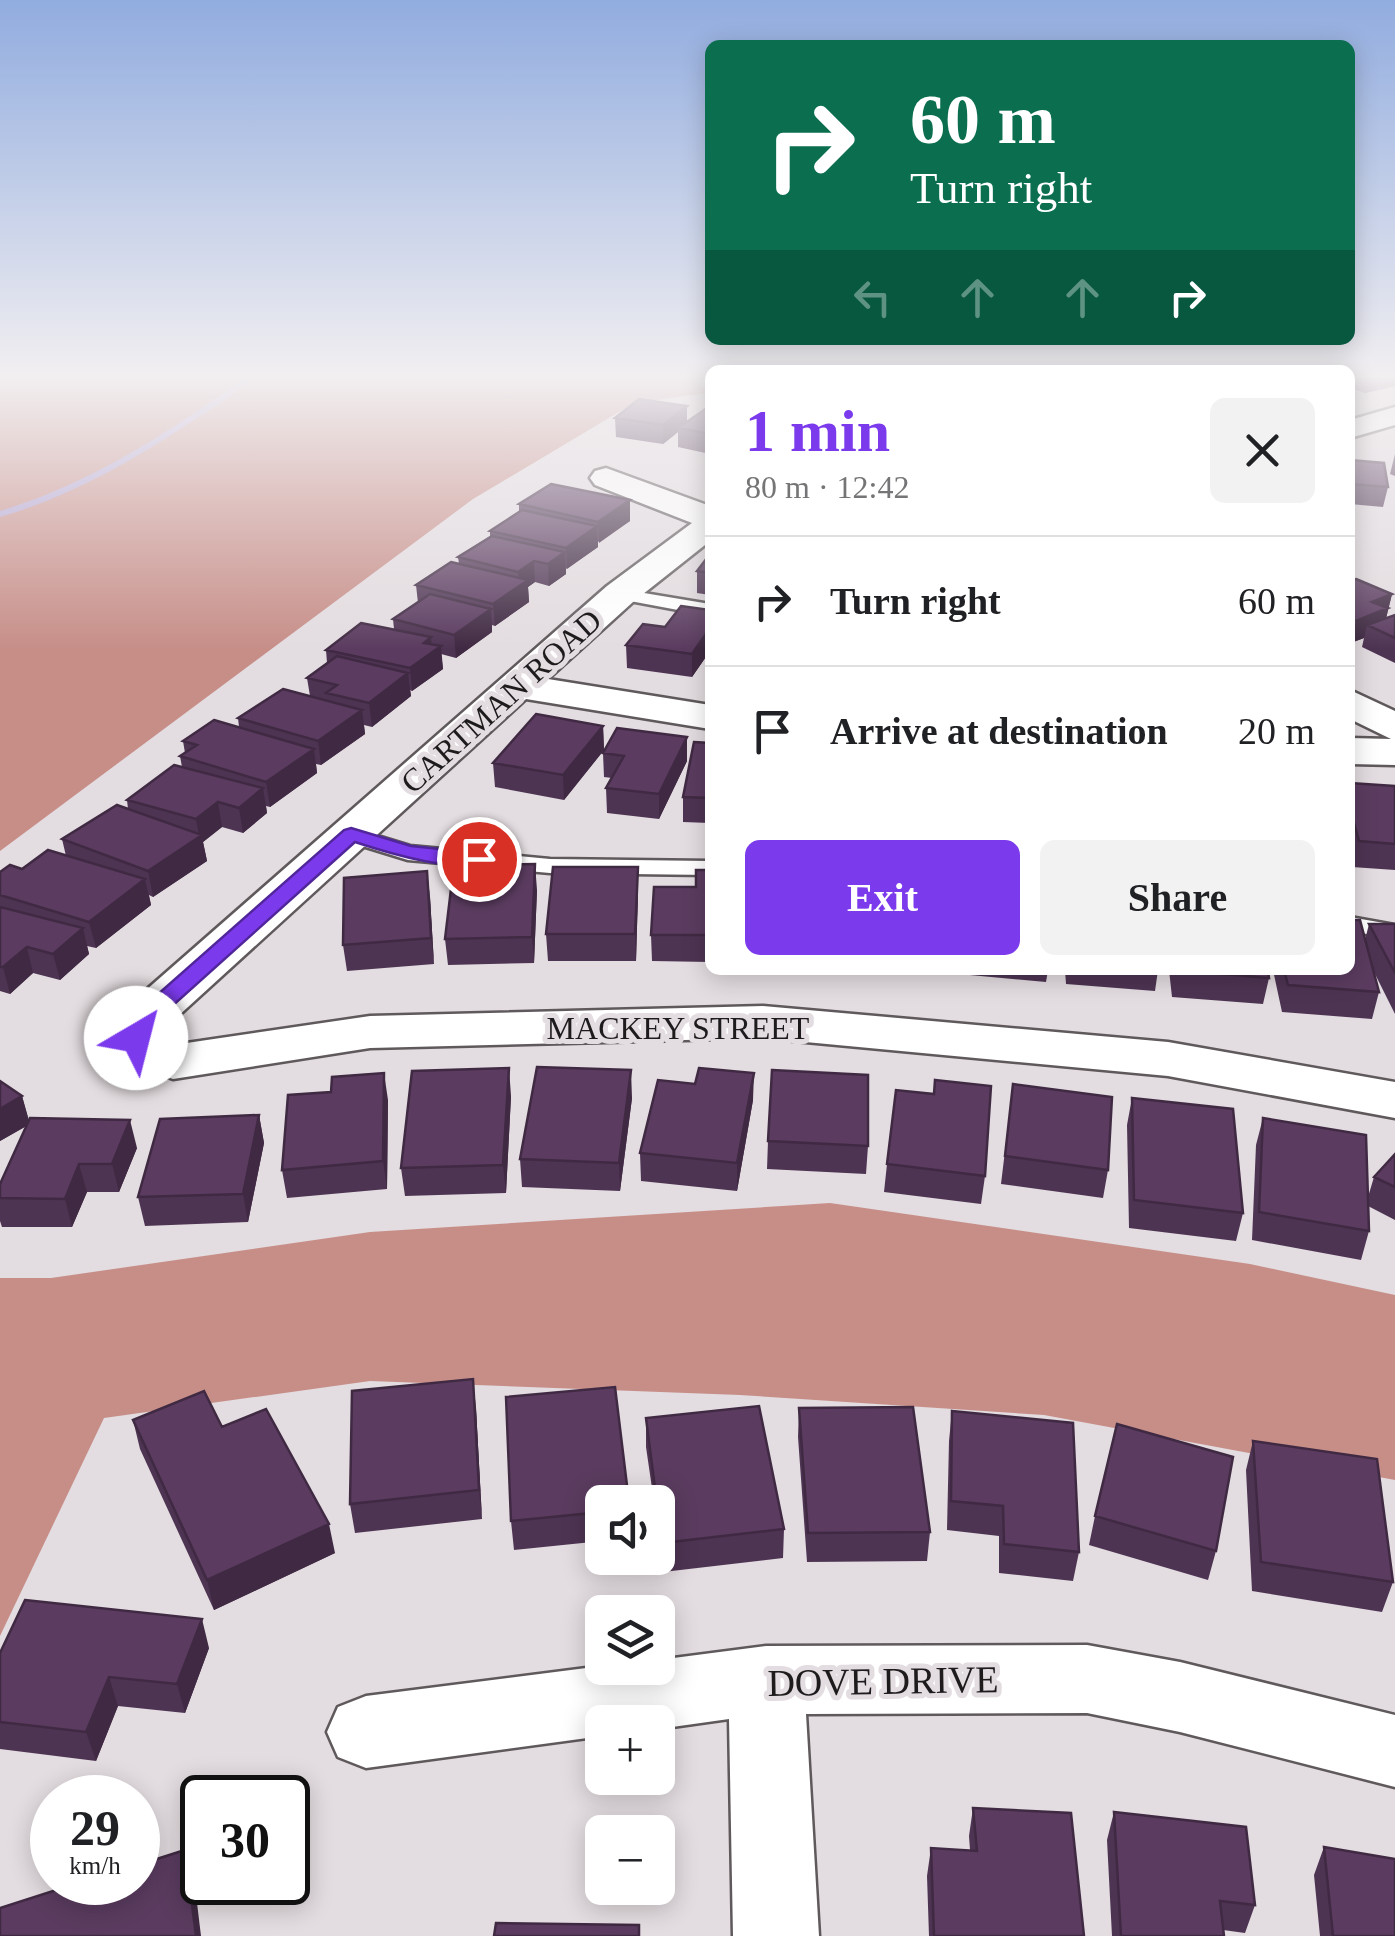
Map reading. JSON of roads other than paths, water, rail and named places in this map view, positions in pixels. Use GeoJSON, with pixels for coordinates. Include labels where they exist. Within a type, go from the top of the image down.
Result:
{"type":"FeatureCollection","features":[{"type":"Feature","properties":{"kind":"street"},"geometry":{"type":"LineString","coordinates":[[606,478],[705,520]]}},
{"type":"Feature","properties":{"kind":"street","name":"CARTMAN ROAD"},"geometry":{"type":"LineString","coordinates":[[142,1051],[136,1038],[140,1023],[620,594],[705,526]]}},
{"type":"Feature","properties":{"kind":"street"},"geometry":{"type":"LineString","coordinates":[[519,686],[705,716]]}},
{"type":"Feature","properties":{"kind":"street"},"geometry":{"type":"LineString","coordinates":[[1355,705],[1395,728]]}},
{"type":"Feature","properties":{"kind":"street"},"geometry":{"type":"LineString","coordinates":[[1355,751],[1395,752]]}},
{"type":"Feature","properties":{"kind":"street","name":"MACKEY STREET"},"geometry":{"type":"LineString","coordinates":[[142,1051],[152,1058],[173,1062],[370,1032],[763,1022],[1168,1059],[1395,1100]]}},
{"type":"Feature","properties":{"kind":"street","name":"DOVE DRIVE"},"geometry":{"type":"LineString","coordinates":[[366,1732],[766,1680],[1086,1678],[1180,1697],[1395,1751]]}},
{"type":"Feature","properties":{"kind":"street"},"geometry":{"type":"LineString","coordinates":[[766,1680],[776,1936]]}},
{"type":"Feature","properties":{"kind":"lane"},"geometry":{"type":"LineString","coordinates":[[620,594],[705,609]]}},
{"type":"Feature","properties":{"kind":"lane"},"geometry":{"type":"LineString","coordinates":[[351,834],[426,854],[550,866],[705,868]]}},
{"type":"Feature","properties":{"kind":"lane"},"geometry":{"type":"LineString","coordinates":[[1355,925],[1395,932]]}},
{"type":"Feature","properties":{"kind":"waterway"},"geometry":{"type":"LineString","coordinates":[[0,514],[63,491],[108,468]]}}]}
